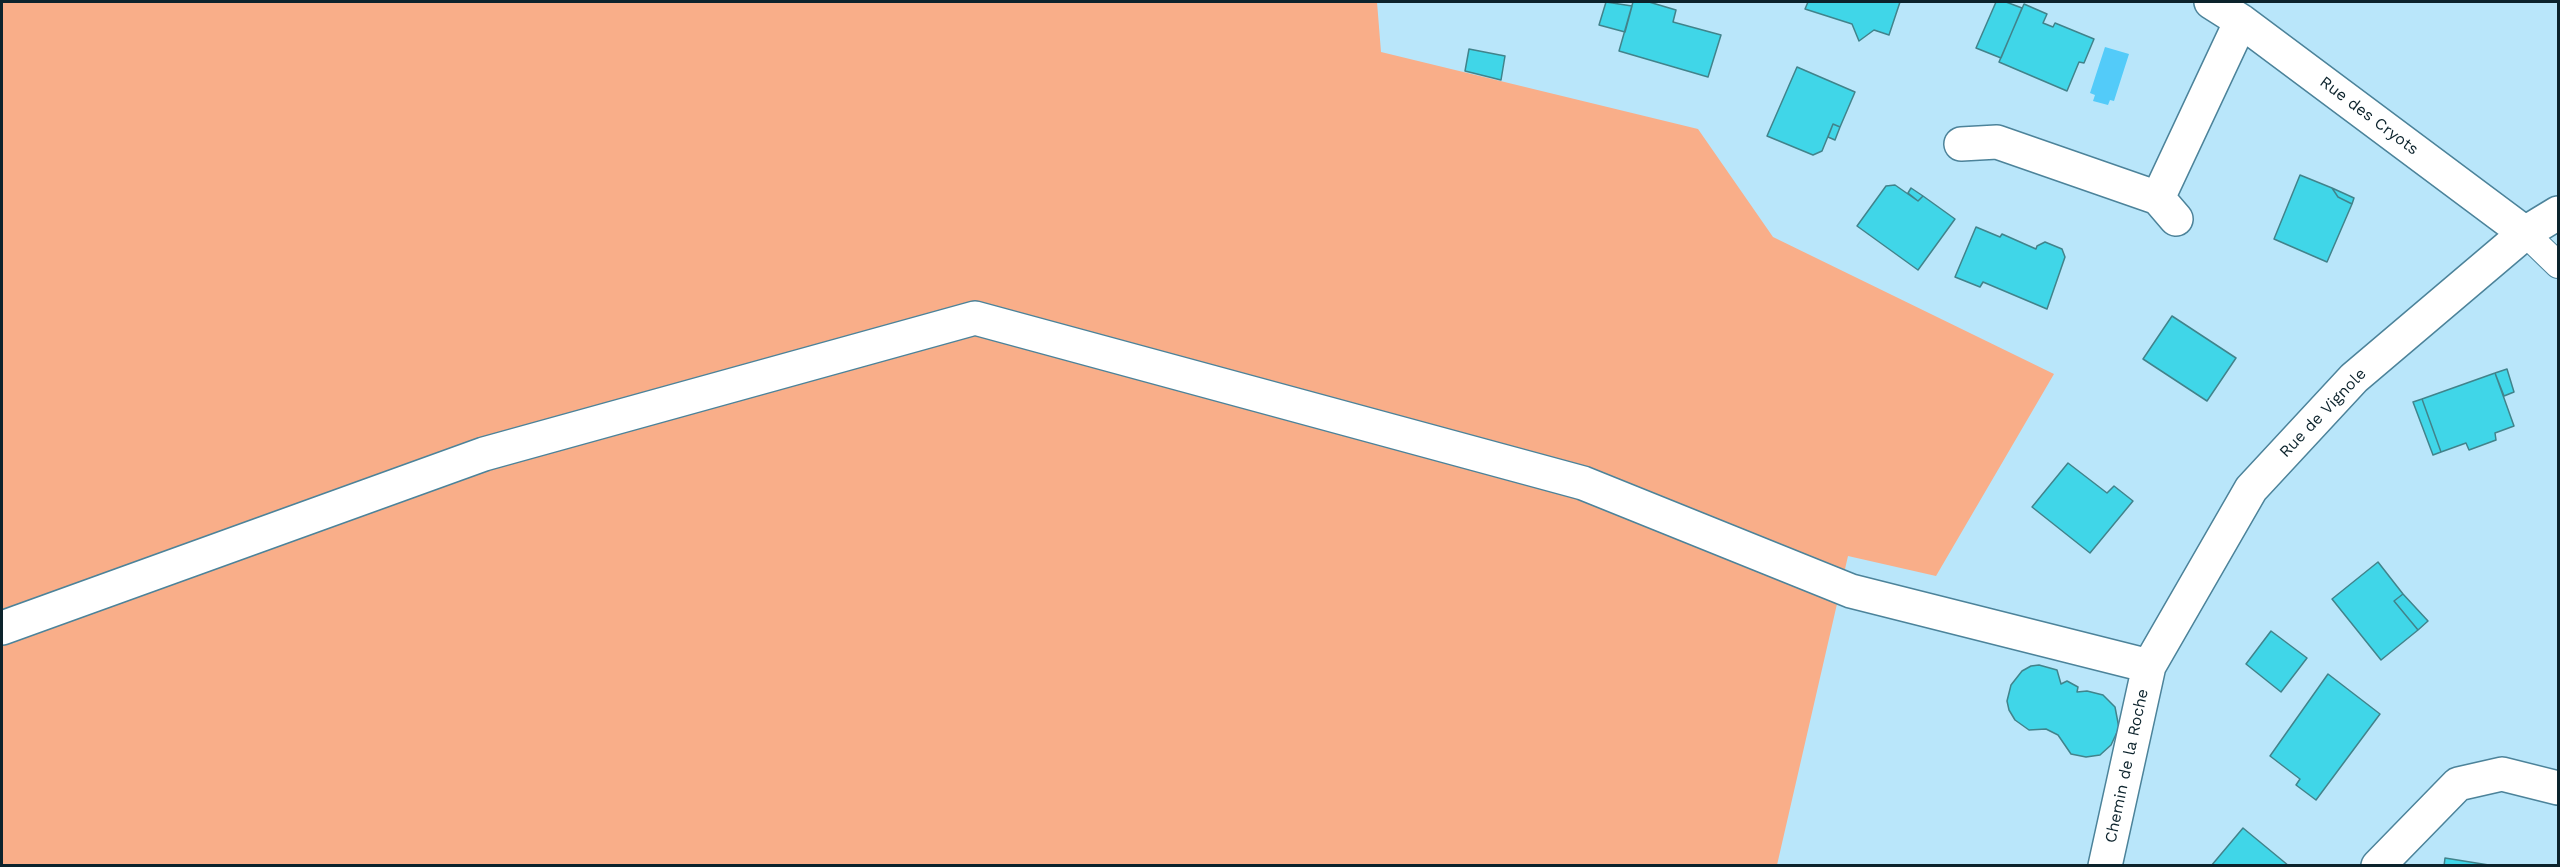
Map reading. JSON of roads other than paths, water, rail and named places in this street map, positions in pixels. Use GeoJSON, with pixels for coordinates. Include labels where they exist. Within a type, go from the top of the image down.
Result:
{"type":"FeatureCollection","features":[{"type":"Feature","properties":{"kind":"street","name":"Rue des Cryots"},"geometry":{"type":"LineString","coordinates":[[2211,2],[2241,21],[2525,232]]}},
{"type":"Feature","properties":{"kind":"street"},"geometry":{"type":"LineString","coordinates":[[1960,144],[1997,142],[2167,208],[2241,21]]}},
{"type":"Feature","properties":{"kind":"street","name":"Rue de Vignole"},"geometry":{"type":"LineString","coordinates":[[2149,666],[2251,489],[2355,378],[2525,232],[2559,213]]}},
{"type":"Feature","properties":{"kind":"street"},"geometry":{"type":"LineString","coordinates":[[2,628],[484,454],[975,318],[1583,483],[1851,591],[2149,666]]}},
{"type":"Feature","properties":{"kind":"street","name":"Chemin de la Roche"},"geometry":{"type":"LineString","coordinates":[[2105,866],[2149,666]]}},
{"type":"Feature","properties":{"kind":"street"},"geometry":{"type":"LineString","coordinates":[[2378,866],[2458,784],[2502,774],[2559,788]]}},
{"type":"Feature","properties":{"kind":"lane"},"geometry":{"type":"LineString","coordinates":[[2525,232],[2559,265]]}},
{"type":"Feature","properties":{"kind":"water"},"geometry":{"type":"Polygon","coordinates":[[[2105,47],[2129,54],[2114,101],[2110,100],[2108,105],[2093,101],[2095,95],[2090,93],[2105,47]]]}}]}
